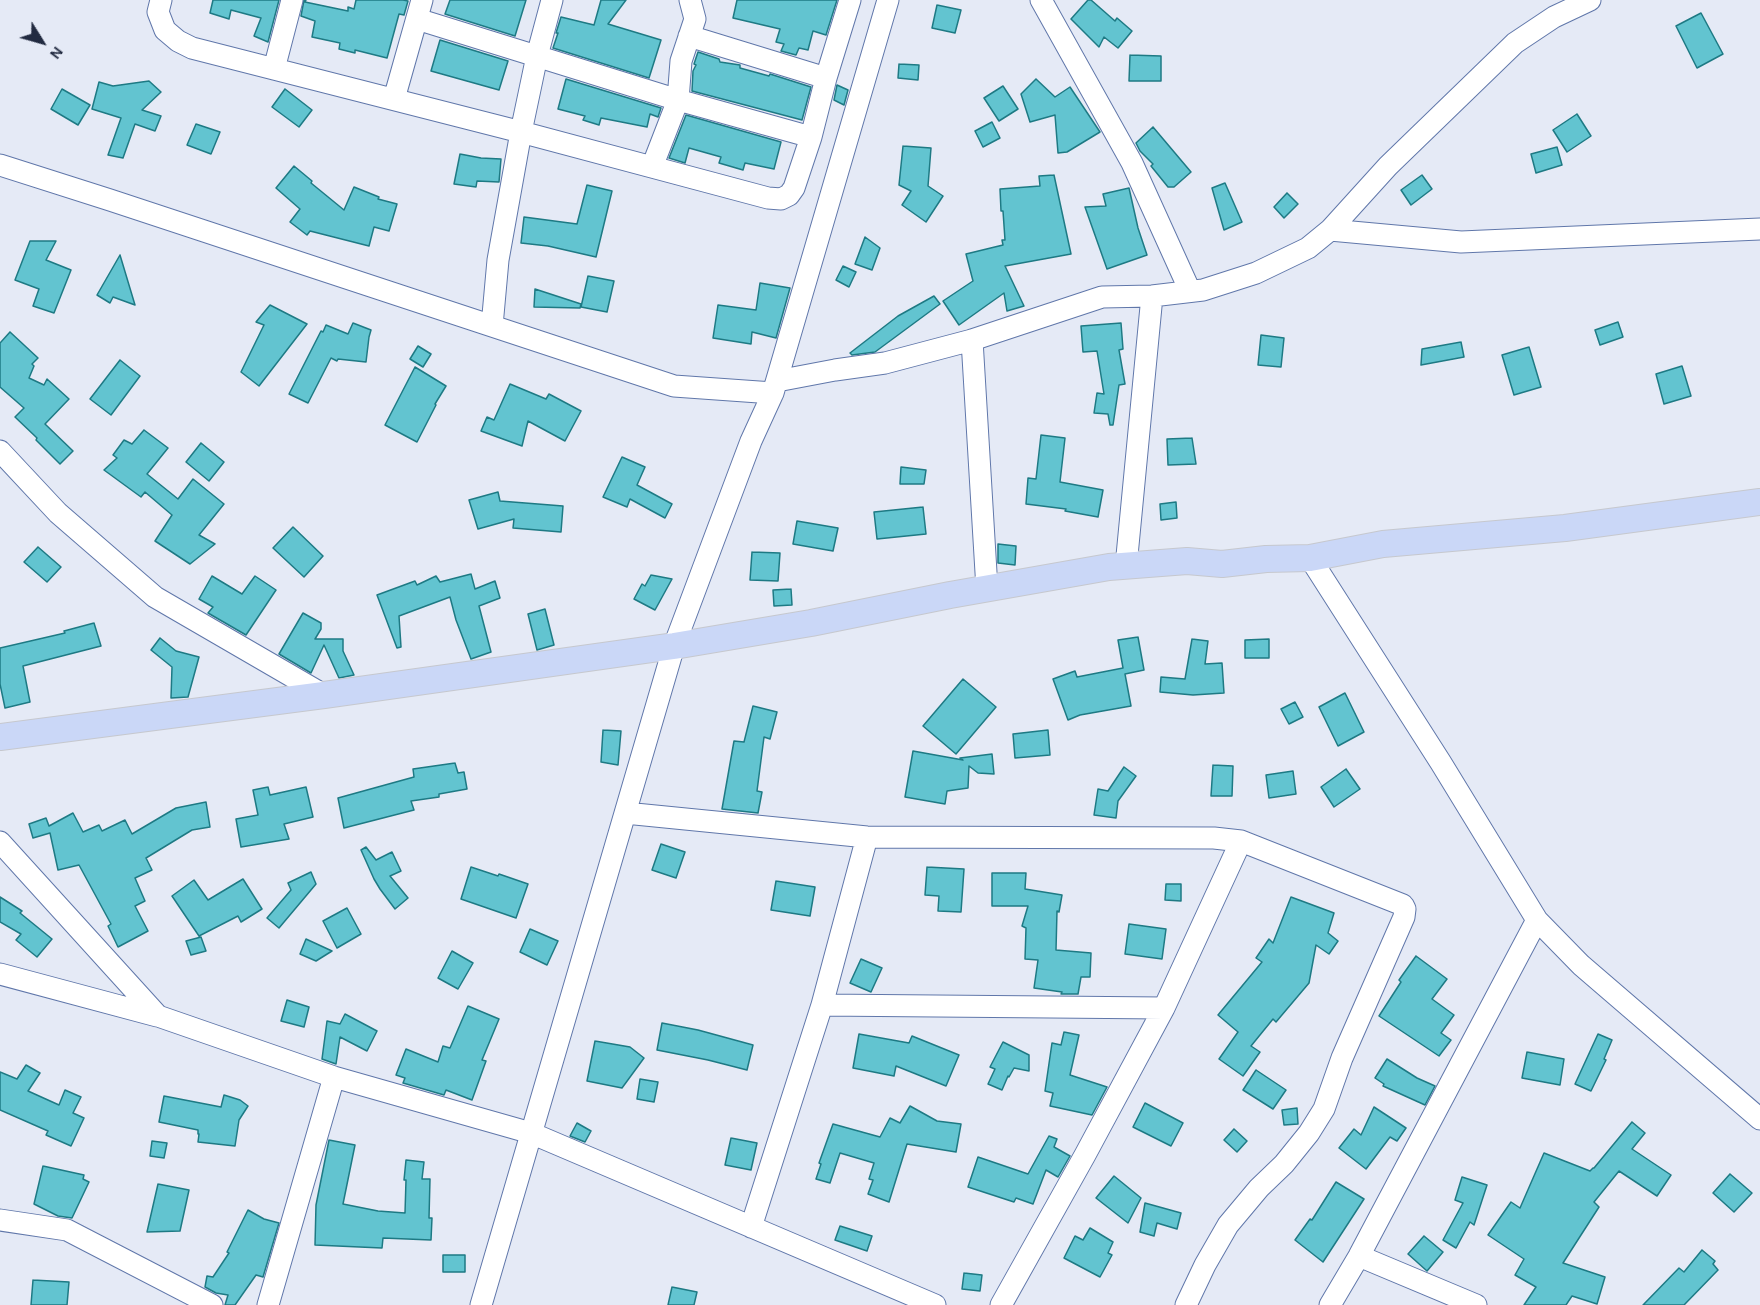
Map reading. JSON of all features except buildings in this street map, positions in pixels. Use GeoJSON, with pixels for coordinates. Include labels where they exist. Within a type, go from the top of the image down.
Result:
{"type":"FeatureCollection","features":[{"type":"Feature","properties":{"kind":"main road"},"geometry":{"type":"LineString","coordinates":[[0,737],[674,646],[811,623],[1109,567],[1187,561],[1222,564],[1266,559],[1310,558],[1383,544],[1565,528],[1760,502]]}},
{"type":"Feature","properties":{"kind":"street"},"geometry":{"type":"LineString","coordinates":[[161,0],[158,12],[165,30],[178,41],[192,48],[781,200],[794,188],[850,0]]}},
{"type":"Feature","properties":{"kind":"street"},"geometry":{"type":"LineString","coordinates":[[274,69],[292,0]]}},
{"type":"Feature","properties":{"kind":"street"},"geometry":{"type":"LineString","coordinates":[[492,326],[498,260],[521,132],[552,0]]}},
{"type":"Feature","properties":{"kind":"street"},"geometry":{"type":"LineString","coordinates":[[652,167],[678,100],[681,61],[695,19],[690,0]]}},
{"type":"Feature","properties":{"kind":"street"},"geometry":{"type":"LineString","coordinates":[[481,1305],[674,646],[751,441],[775,387],[888,0]]}},
{"type":"Feature","properties":{"kind":"street"},"geometry":{"type":"LineString","coordinates":[[1041,0],[1132,163],[1190,291]]}},
{"type":"Feature","properties":{"kind":"street"},"geometry":{"type":"LineString","coordinates":[[0,165],[674,386],[775,387],[835,370],[885,363],[972,340],[1102,297],[1152,296],[1203,290],[1256,273],[1308,248],[1330,230],[1389,166],[1515,43],[1554,17],[1590,0]]}},
{"type":"Feature","properties":{"kind":"street"},"geometry":{"type":"LineString","coordinates":[[394,99],[420,9],[537,56],[678,100],[811,137]]}},
{"type":"Feature","properties":{"kind":"street"},"geometry":{"type":"LineString","coordinates":[[689,36],[826,78]]}},
{"type":"Feature","properties":{"kind":"street"},"geometry":{"type":"LineString","coordinates":[[1330,230],[1461,242],[1760,229]]}},
{"type":"Feature","properties":{"kind":"street"},"geometry":{"type":"LineString","coordinates":[[1126,566],[1152,296]]}},
{"type":"Feature","properties":{"kind":"street"},"geometry":{"type":"LineString","coordinates":[[972,340],[987,589]]}},
{"type":"Feature","properties":{"kind":"street"},"geometry":{"type":"LineString","coordinates":[[0,451],[58,513],[155,597],[324,695]]}},
{"type":"Feature","properties":{"kind":"street"},"geometry":{"type":"LineString","coordinates":[[1310,558],[1441,763],[1537,920],[1581,965],[1760,1119]]}},
{"type":"Feature","properties":{"kind":"street"},"geometry":{"type":"LineString","coordinates":[[625,813],[867,837],[1214,838],[1241,842],[1403,905],[1404,917],[1342,1058],[1324,1109],[1309,1133],[1284,1164],[1259,1188],[1228,1225],[1186,1305]]}},
{"type":"Feature","properties":{"kind":"street"},"geometry":{"type":"LineString","coordinates":[[751,1227],[822,1005],[867,837]]}},
{"type":"Feature","properties":{"kind":"street"},"geometry":{"type":"LineString","coordinates":[[0,842],[158,1016]]}},
{"type":"Feature","properties":{"kind":"street"},"geometry":{"type":"LineString","coordinates":[[1001,1305],[1164,1008],[1241,842]]}},
{"type":"Feature","properties":{"kind":"street"},"geometry":{"type":"LineString","coordinates":[[1330,1305],[1359,1256],[1537,920]]}},
{"type":"Feature","properties":{"kind":"street"},"geometry":{"type":"LineString","coordinates":[[0,974],[158,1016],[334,1077],[531,1133],[934,1305]]}},
{"type":"Feature","properties":{"kind":"street"},"geometry":{"type":"LineString","coordinates":[[822,1005],[1164,1008]]}},
{"type":"Feature","properties":{"kind":"street"},"geometry":{"type":"LineString","coordinates":[[268,1305],[334,1077]]}},
{"type":"Feature","properties":{"kind":"street"},"geometry":{"type":"LineString","coordinates":[[0,1220],[67,1230],[212,1305]]}},
{"type":"Feature","properties":{"kind":"street"},"geometry":{"type":"LineString","coordinates":[[1359,1256],[1476,1305]]}}]}
